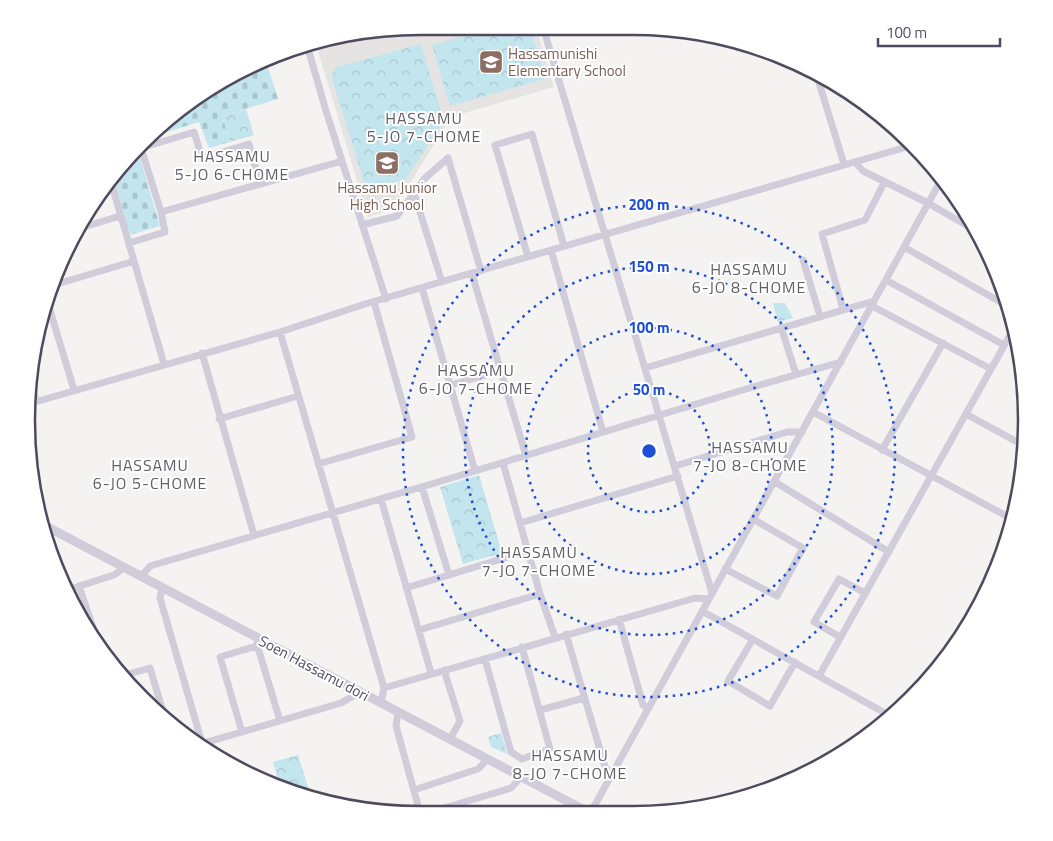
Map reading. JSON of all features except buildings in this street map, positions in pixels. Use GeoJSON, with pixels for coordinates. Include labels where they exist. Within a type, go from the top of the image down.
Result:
{"type":"FeatureCollection","features":[{"type":"Feature","properties":{"kind":"street"},"geometry":{"type":"LineString","coordinates":[[545,35],[678,476],[710,596]]}},
{"type":"Feature","properties":{"kind":"street"},"geometry":{"type":"LineString","coordinates":[[309,52],[386,298]]}},
{"type":"Feature","properties":{"kind":"street"},"geometry":{"type":"LineString","coordinates":[[819,84],[844,164]]}},
{"type":"Feature","properties":{"kind":"street"},"geometry":{"type":"LineString","coordinates":[[151,145],[194,132],[202,158],[249,144],[260,184]]}},
{"type":"Feature","properties":{"kind":"street"},"geometry":{"type":"LineString","coordinates":[[528,257],[495,145],[532,134],[564,246]]}},
{"type":"Feature","properties":{"kind":"street"},"geometry":{"type":"LineString","coordinates":[[36,401],[280,332],[386,298],[905,148]]}},
{"type":"Feature","properties":{"kind":"street"},"geometry":{"type":"LineString","coordinates":[[129,243],[165,232],[161,212],[143,154]]}},
{"type":"Feature","properties":{"kind":"street"},"geometry":{"type":"LineString","coordinates":[[362,226],[397,216],[424,179],[448,158],[481,271]]}},
{"type":"Feature","properties":{"kind":"street"},"geometry":{"type":"LineString","coordinates":[[161,212],[342,160]]}},
{"type":"Feature","properties":{"kind":"street"},"geometry":{"type":"LineString","coordinates":[[855,162],[863,171],[884,183],[928,203],[963,223]]}},
{"type":"Feature","properties":{"kind":"street"},"geometry":{"type":"LineString","coordinates":[[844,309],[822,234],[865,220],[884,183]]}},
{"type":"Feature","properties":{"kind":"street"},"geometry":{"type":"LineString","coordinates":[[593,806],[938,186]]}},
{"type":"Feature","properties":{"kind":"street"},"geometry":{"type":"LineString","coordinates":[[113,189],[164,364]]}},
{"type":"Feature","properties":{"kind":"street"},"geometry":{"type":"LineString","coordinates":[[414,193],[442,282]]}},
{"type":"Feature","properties":{"kind":"street"},"geometry":{"type":"LineString","coordinates":[[88,226],[120,216]]}},
{"type":"Feature","properties":{"kind":"street"},"geometry":{"type":"LineString","coordinates":[[904,247],[999,301]]}},
{"type":"Feature","properties":{"kind":"street"},"geometry":{"type":"LineString","coordinates":[[551,250],[602,432]]}},
{"type":"Feature","properties":{"kind":"street"},"geometry":{"type":"LineString","coordinates":[[803,260],[820,316]]}},
{"type":"Feature","properties":{"kind":"street"},"geometry":{"type":"LineString","coordinates":[[60,283],[134,261]]}},
{"type":"Feature","properties":{"kind":"street"},"geometry":{"type":"LineString","coordinates":[[472,274],[526,456]]}},
{"type":"Feature","properties":{"kind":"street"},"geometry":{"type":"LineString","coordinates":[[886,280],[1004,345]]}},
{"type":"Feature","properties":{"kind":"street"},"geometry":{"type":"LineString","coordinates":[[422,288],[476,471]]}},
{"type":"Feature","properties":{"kind":"street"},"geometry":{"type":"LineString","coordinates":[[318,464],[412,437],[374,302]]}},
{"type":"Feature","properties":{"kind":"street"},"geometry":{"type":"LineString","coordinates":[[645,368],[844,309],[873,303],[991,369]]}},
{"type":"Feature","properties":{"kind":"street"},"geometry":{"type":"LineString","coordinates":[[51,311],[74,390]]}},
{"type":"Feature","properties":{"kind":"street"},"geometry":{"type":"LineString","coordinates":[[782,327],[796,374]]}},
{"type":"Feature","properties":{"kind":"street"},"geometry":{"type":"LineString","coordinates":[[280,332],[384,688],[381,703]]}},
{"type":"Feature","properties":{"kind":"street"},"geometry":{"type":"LineString","coordinates":[[819,676],[1009,337]]}},
{"type":"Feature","properties":{"kind":"street"},"geometry":{"type":"LineString","coordinates":[[882,450],[943,343]]}},
{"type":"Feature","properties":{"kind":"street"},"geometry":{"type":"LineString","coordinates":[[202,353],[219,419],[254,535]]}},
{"type":"Feature","properties":{"kind":"street"},"geometry":{"type":"LineString","coordinates":[[141,577],[150,566],[841,362]]}},
{"type":"Feature","properties":{"kind":"street"},"geometry":{"type":"LineString","coordinates":[[450,385],[500,371]]}},
{"type":"Feature","properties":{"kind":"street"},"geometry":{"type":"LineString","coordinates":[[219,419],[298,396]]}},
{"type":"Feature","properties":{"kind":"street"},"geometry":{"type":"LineString","coordinates":[[813,412],[1006,516]]}},
{"type":"Feature","properties":{"kind":"street"},"geometry":{"type":"LineString","coordinates":[[966,414],[1017,442]]}},
{"type":"Feature","properties":{"kind":"street"},"geometry":{"type":"LineString","coordinates":[[675,466],[787,432],[802,432]]}},
{"type":"Feature","properties":{"kind":"street"},"geometry":{"type":"LineString","coordinates":[[503,463],[554,637]]}},
{"type":"Feature","properties":{"kind":"street"},"geometry":{"type":"LineString","coordinates":[[520,523],[678,476]]}},
{"type":"Feature","properties":{"kind":"street"},"geometry":{"type":"LineString","coordinates":[[774,482],[888,552]]}},
{"type":"Feature","properties":{"kind":"street"},"geometry":{"type":"LineString","coordinates":[[422,487],[448,575]]}},
{"type":"Feature","properties":{"kind":"street"},"geometry":{"type":"LineString","coordinates":[[381,499],[431,674]]}},
{"type":"Feature","properties":{"kind":"street"},"geometry":{"type":"LineString","coordinates":[[725,569],[777,596],[803,548],[753,519]]}},
{"type":"Feature","properties":{"kind":"street","name":"Soen Hassamu dori"},"geometry":{"type":"LineString","coordinates":[[51,529],[162,588],[257,642],[360,692],[578,806]]}},
{"type":"Feature","properties":{"kind":"street"},"geometry":{"type":"LineString","coordinates":[[406,588],[528,551]]}},
{"type":"Feature","properties":{"kind":"street"},"geometry":{"type":"LineString","coordinates":[[73,588],[114,575],[124,568]]}},
{"type":"Feature","properties":{"kind":"street"},"geometry":{"type":"LineString","coordinates":[[840,637],[814,622],[839,579],[865,593]]}},
{"type":"Feature","properties":{"kind":"street"},"geometry":{"type":"LineString","coordinates":[[79,586],[90,618]]}},
{"type":"Feature","properties":{"kind":"street"},"geometry":{"type":"LineString","coordinates":[[162,588],[160,598],[197,735]]}},
{"type":"Feature","properties":{"kind":"street"},"geometry":{"type":"LineString","coordinates":[[419,630],[540,594]]}},
{"type":"Feature","properties":{"kind":"street"},"geometry":{"type":"LineString","coordinates":[[384,688],[554,637],[695,598],[710,596]]}},
{"type":"Feature","properties":{"kind":"street"},"geometry":{"type":"LineString","coordinates":[[702,611],[884,712]]}},
{"type":"Feature","properties":{"kind":"street"},"geometry":{"type":"LineString","coordinates":[[619,619],[643,705],[648,708]]}},
{"type":"Feature","properties":{"kind":"street"},"geometry":{"type":"LineString","coordinates":[[566,634],[604,767],[612,774]]}},
{"type":"Feature","properties":{"kind":"street"},"geometry":{"type":"LineString","coordinates":[[752,639],[728,681],[770,706],[794,662]]}},
{"type":"Feature","properties":{"kind":"street"},"geometry":{"type":"LineString","coordinates":[[242,732],[220,657],[257,642],[280,721]]}},
{"type":"Feature","properties":{"kind":"street"},"geometry":{"type":"LineString","coordinates":[[485,659],[511,752],[522,759],[550,749],[522,647]]}},
{"type":"Feature","properties":{"kind":"street"},"geometry":{"type":"LineString","coordinates":[[130,674],[150,668],[160,704]]}},
{"type":"Feature","properties":{"kind":"street"},"geometry":{"type":"LineString","coordinates":[[444,670],[460,721],[450,739]]}},
{"type":"Feature","properties":{"kind":"street"},"geometry":{"type":"LineString","coordinates":[[207,742],[341,703],[360,692]]}},
{"type":"Feature","properties":{"kind":"street"},"geometry":{"type":"LineString","coordinates":[[540,710],[584,698]]}},
{"type":"Feature","properties":{"kind":"street"},"geometry":{"type":"LineString","coordinates":[[398,712],[396,726],[418,806]]}},
{"type":"Feature","properties":{"kind":"street"},"geometry":{"type":"LineString","coordinates":[[414,790],[478,769],[488,760]]}},
{"type":"Feature","properties":{"kind":"street"},"geometry":{"type":"LineString","coordinates":[[451,806],[511,788],[521,777]]}},
{"type":"Feature","properties":{"kind":"shaded area","name":"Hassamu Junior High School"},"geometry":{"type":"Polygon","coordinates":[[[538,35],[554,87],[451,117],[394,209],[368,217],[317,49],[345,42],[395,36],[538,35]]]}},
{"type":"Feature","properties":{"kind":"green space","name":"Hassamunishi Elementary School"},"geometry":{"type":"Polygon","coordinates":[[[468,35],[532,35],[545,79],[450,106],[432,45],[468,35]]]}},
{"type":"Feature","properties":{"kind":"green space","name":"Hassamu Junior High School"},"geometry":{"type":"Polygon","coordinates":[[[421,44],[444,121],[406,179],[366,189],[331,75],[337,67],[421,44]]]}},
{"type":"Feature","properties":{"kind":"green space"},"geometry":{"type":"Polygon","coordinates":[[[268,67],[278,99],[222,116],[230,142],[209,148],[199,122],[164,133],[206,100],[268,67]]]}},
{"type":"Feature","properties":{"kind":"green space"},"geometry":{"type":"Polygon","coordinates":[[[246,109],[254,135],[230,142],[222,116],[246,109]]]}},
{"type":"Feature","properties":{"kind":"green space"},"geometry":{"type":"Polygon","coordinates":[[[140,157],[160,226],[130,235],[116,185],[140,157]]]}},
{"type":"Feature","properties":{"kind":"green space"},"geometry":{"type":"Polygon","coordinates":[[[773,303],[785,303],[793,318],[778,322],[773,303]]]}},
{"type":"Feature","properties":{"kind":"green space"},"geometry":{"type":"Polygon","coordinates":[[[479,475],[502,553],[463,564],[440,487],[479,475]]]}},
{"type":"Feature","properties":{"kind":"green space"},"geometry":{"type":"Polygon","coordinates":[[[501,733],[507,754],[491,747],[488,737],[501,733]]]}},
{"type":"Feature","properties":{"kind":"green space"},"geometry":{"type":"Polygon","coordinates":[[[298,755],[307,789],[277,779],[273,762],[298,755]]]}},
{"type":"Feature","properties":{"kind":"place","name":"Hassamunishi Elementary School"},"geometry":{"type":"Point","coordinates":[491,62]}},
{"type":"Feature","properties":{"kind":"place","name":"Hassamu Junior High School"},"geometry":{"type":"Point","coordinates":[387,163]}},
{"type":"Feature","properties":{"kind":"district","name":"HASSAMU 5-JO 7-CHOME"},"geometry":{"type":"Point","coordinates":[424,127]}},
{"type":"Feature","properties":{"kind":"district","name":"HASSAMU 5-JO 6-CHOME"},"geometry":{"type":"Point","coordinates":[232,165]}},
{"type":"Feature","properties":{"kind":"district","name":"HASSAMU 6-JO 8-CHOME"},"geometry":{"type":"Point","coordinates":[749,278]}},
{"type":"Feature","properties":{"kind":"district","name":"HASSAMU 6-JO 7-CHOME"},"geometry":{"type":"Point","coordinates":[476,379]}},
{"type":"Feature","properties":{"kind":"district","name":"HASSAMU 7-JO 8-CHOME"},"geometry":{"type":"Point","coordinates":[750,456]}},
{"type":"Feature","properties":{"kind":"district","name":"HASSAMU 6-JO 5-CHOME"},"geometry":{"type":"Point","coordinates":[150,474]}},
{"type":"Feature","properties":{"kind":"district","name":"HASSAMU 7-JO 7-CHOME"},"geometry":{"type":"Point","coordinates":[539,561]}},
{"type":"Feature","properties":{"kind":"district","name":"HASSAMU 8-JO 7-CHOME"},"geometry":{"type":"Point","coordinates":[570,764]}}]}
